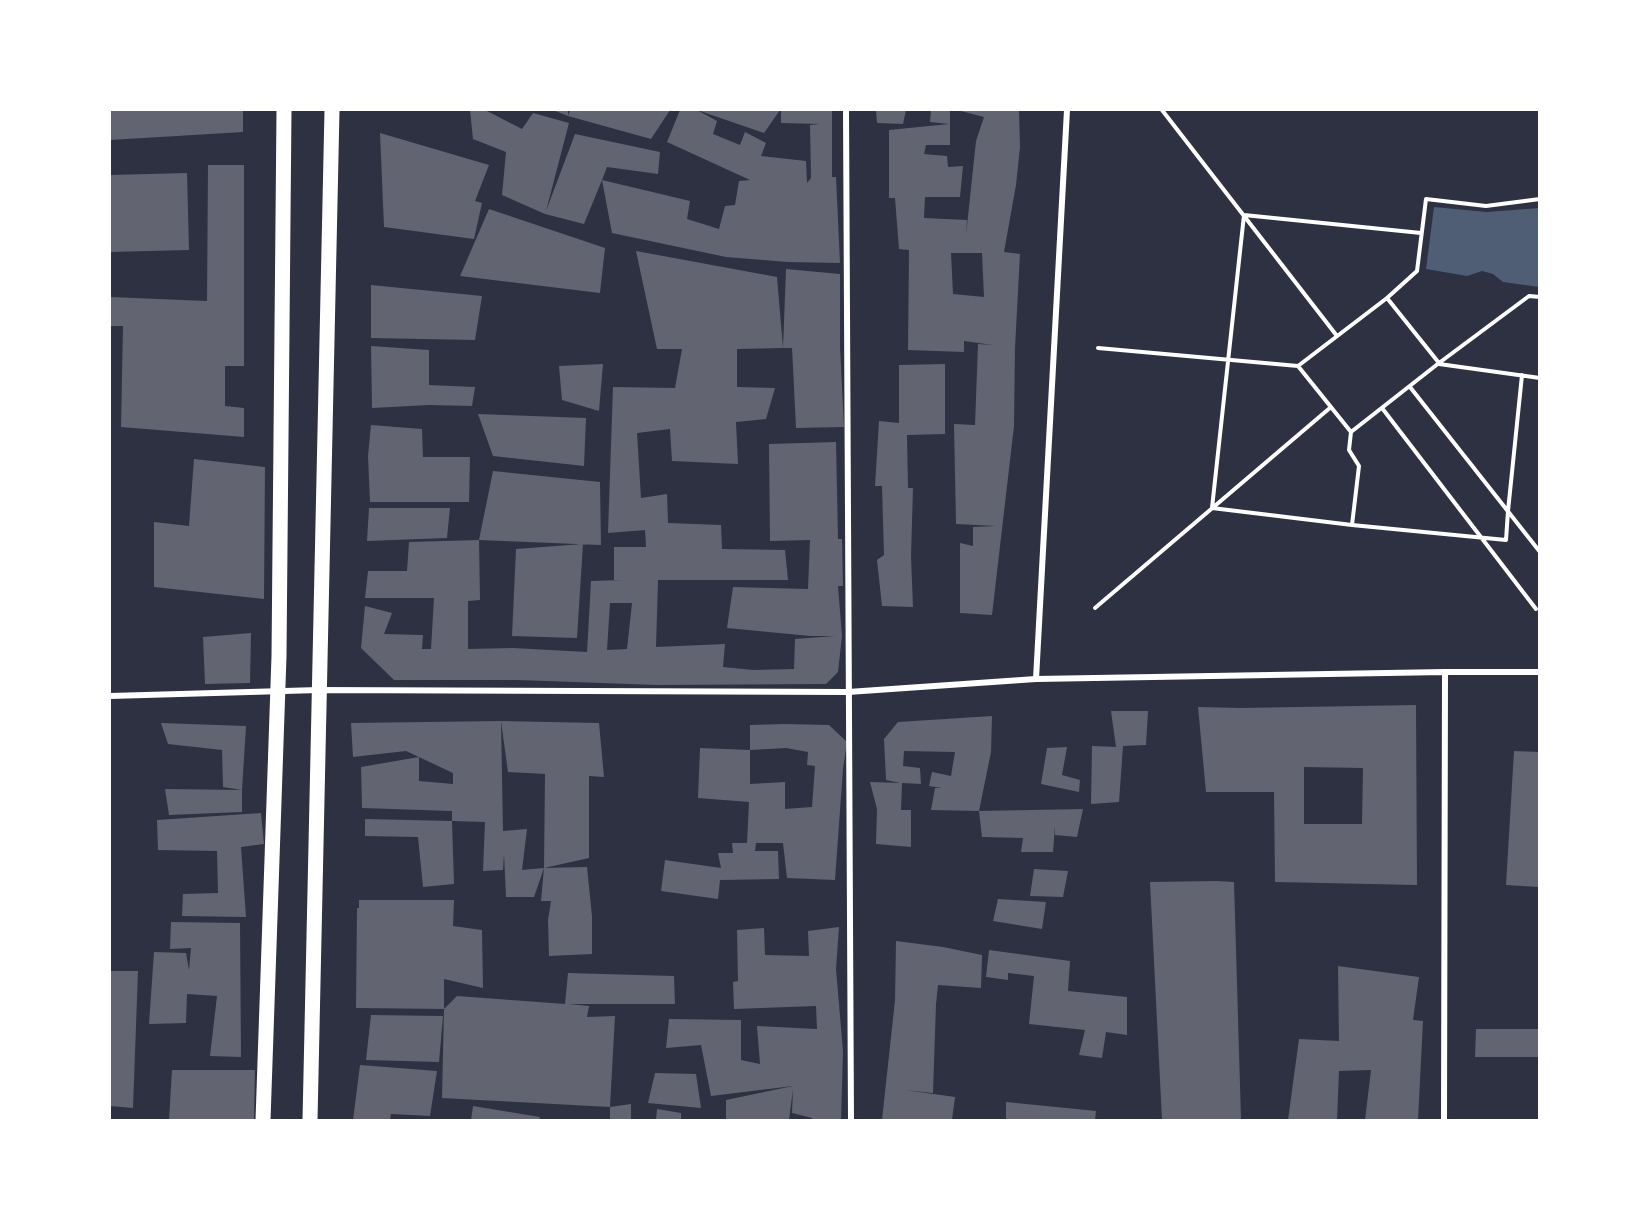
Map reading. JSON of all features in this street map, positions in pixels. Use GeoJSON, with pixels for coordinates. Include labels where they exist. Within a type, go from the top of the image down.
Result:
{"type":"FeatureCollection","features":[{"type":"Feature","properties":{"kind":"main road"},"geometry":{"type":"LineString","coordinates":[[263,1120],[277,691],[284,110]]}},
{"type":"Feature","properties":{"kind":"main road"},"geometry":{"type":"LineString","coordinates":[[310,1120],[332,110]]}},
{"type":"Feature","properties":{"kind":"street"},"geometry":{"type":"LineString","coordinates":[[846,110],[851,1120]]}},
{"type":"Feature","properties":{"kind":"street"},"geometry":{"type":"LineString","coordinates":[[1036,679],[1067,110]]}},
{"type":"Feature","properties":{"kind":"street"},"geometry":{"type":"LineString","coordinates":[[1444,1120],[1445,672]]}},
{"type":"Feature","properties":{"kind":"street"},"geometry":{"type":"LineString","coordinates":[[110,696],[319,690],[848,692],[1036,679],[1539,672]]}},
{"type":"Feature","properties":{"kind":"path"},"geometry":{"type":"LineString","coordinates":[[1162,110],[1337,336]]}},
{"type":"Feature","properties":{"kind":"path"},"geometry":{"type":"LineString","coordinates":[[1098,348],[1298,366],[1387,298],[1417,271],[1426,199],[1486,206],[1539,199]]}},
{"type":"Feature","properties":{"kind":"path"},"geometry":{"type":"LineString","coordinates":[[1244,215],[1421,233]]}},
{"type":"Feature","properties":{"kind":"path"},"geometry":{"type":"LineString","coordinates":[[1212,508],[1244,215]]}},
{"type":"Feature","properties":{"kind":"path"},"geometry":{"type":"LineString","coordinates":[[1351,432],[1529,296],[1539,297]]}},
{"type":"Feature","properties":{"kind":"path"},"geometry":{"type":"LineString","coordinates":[[1387,298],[1439,363],[1539,378]]}},
{"type":"Feature","properties":{"kind":"path"},"geometry":{"type":"LineString","coordinates":[[1298,366],[1351,432],[1349,450],[1359,466],[1352,525]]}},
{"type":"Feature","properties":{"kind":"path"},"geometry":{"type":"LineString","coordinates":[[1212,508],[1506,540],[1522,375]]}},
{"type":"Feature","properties":{"kind":"path"},"geometry":{"type":"LineString","coordinates":[[1410,387],[1539,552]]}},
{"type":"Feature","properties":{"kind":"path"},"geometry":{"type":"LineString","coordinates":[[1095,608],[1331,407]]}},
{"type":"Feature","properties":{"kind":"path"},"geometry":{"type":"LineString","coordinates":[[1382,408],[1536,609]]}},
{"type":"Feature","properties":{"kind":"water"},"geometry":{"type":"Polygon","coordinates":[[[1434,207],[1487,212],[1539,208],[1539,287],[1503,282],[1493,274],[1482,271],[1467,276],[1426,269],[1434,207]]]}},
{"type":"Feature","properties":{"kind":"building"},"geometry":{"type":"Polygon","coordinates":[[[110,110],[243,110],[243,132],[110,140],[110,110]]]}},
{"type":"Feature","properties":{"kind":"building"},"geometry":{"type":"Polygon","coordinates":[[[470,110],[485,110],[522,129],[533,113],[569,123],[546,211],[575,134],[660,152],[658,174],[607,167],[584,224],[545,214],[502,195],[506,152],[473,139],[470,110]]]}},
{"type":"Feature","properties":{"kind":"building"},"geometry":{"type":"Polygon","coordinates":[[[553,110],[568,110],[568,116],[553,110]]]}},
{"type":"Feature","properties":{"kind":"building"},"geometry":{"type":"Polygon","coordinates":[[[570,110],[670,110],[651,139],[568,116],[570,110]]]}},
{"type":"Feature","properties":{"kind":"building"},"geometry":{"type":"Polygon","coordinates":[[[680,110],[697,110],[717,121],[713,134],[740,145],[745,132],[766,143],[761,156],[806,161],[807,183],[811,178],[810,125],[820,124],[781,123],[781,110],[832,110],[832,177],[836,177],[840,263],[726,257],[612,233],[602,180],[690,201],[687,219],[719,229],[725,206],[735,205],[739,181],[750,180],[667,142],[680,110]]]}},
{"type":"Feature","properties":{"kind":"building"},"geometry":{"type":"Polygon","coordinates":[[[697,110],[780,110],[764,133],[697,110]]]}},
{"type":"Feature","properties":{"kind":"building"},"geometry":{"type":"Polygon","coordinates":[[[876,110],[906,110],[903,124],[877,123],[876,110]]]}},
{"type":"Feature","properties":{"kind":"building"},"geometry":{"type":"Polygon","coordinates":[[[931,110],[950,110],[950,145],[926,145],[924,154],[947,156],[948,167],[963,166],[960,197],[925,197],[924,218],[967,220],[966,235],[976,141],[984,117],[957,110],[1019,110],[1020,147],[1016,185],[1004,252],[1020,254],[1014,426],[992,615],[960,613],[960,543],[973,546],[973,527],[996,526],[956,524],[954,424],[975,425],[978,344],[993,345],[964,341],[964,352],[908,350],[909,250],[899,249],[895,198],[889,198],[889,130],[949,124],[930,122],[931,110]],[[951,253],[953,294],[984,297],[982,253],[951,253]]]}},
{"type":"Feature","properties":{"kind":"building"},"geometry":{"type":"Polygon","coordinates":[[[380,133],[489,165],[475,201],[482,203],[474,239],[384,227],[380,133]]]}},
{"type":"Feature","properties":{"kind":"building"},"geometry":{"type":"Polygon","coordinates":[[[208,165],[244,165],[244,366],[225,366],[225,406],[244,408],[244,437],[121,427],[123,326],[110,326],[110,297],[207,301],[208,165]]]}},
{"type":"Feature","properties":{"kind":"building"},"geometry":{"type":"Polygon","coordinates":[[[187,173],[189,250],[110,252],[110,175],[187,173]]]}},
{"type":"Feature","properties":{"kind":"building"},"geometry":{"type":"Polygon","coordinates":[[[489,209],[605,248],[600,293],[460,276],[489,209]]]}},
{"type":"Feature","properties":{"kind":"building"},"geometry":{"type":"Polygon","coordinates":[[[636,251],[777,277],[783,348],[737,349],[737,387],[775,388],[766,419],[736,422],[738,464],[672,461],[670,429],[637,433],[641,498],[667,494],[668,523],[721,525],[722,549],[785,550],[788,580],[658,580],[656,647],[725,644],[723,667],[753,670],[794,669],[795,639],[835,636],[810,636],[727,628],[733,587],[808,589],[810,540],[770,541],[769,444],[836,442],[838,539],[842,539],[843,586],[838,586],[842,636],[838,672],[826,684],[657,685],[517,680],[394,680],[361,648],[365,606],[392,613],[384,634],[423,635],[422,649],[431,649],[434,598],[365,598],[368,571],[407,571],[409,542],[479,540],[480,600],[468,601],[468,649],[513,648],[587,652],[591,581],[623,580],[614,580],[614,547],[646,547],[645,530],[608,533],[613,387],[675,388],[682,349],[657,349],[636,251]],[[610,603],[607,650],[627,649],[632,603],[610,603]]]}},
{"type":"Feature","properties":{"kind":"building"},"geometry":{"type":"Polygon","coordinates":[[[786,269],[840,274],[840,347],[844,427],[796,428],[792,348],[783,348],[786,269]]]}},
{"type":"Feature","properties":{"kind":"building"},"geometry":{"type":"Polygon","coordinates":[[[371,285],[482,296],[475,340],[371,338],[371,285]]]}},
{"type":"Feature","properties":{"kind":"building"},"geometry":{"type":"Polygon","coordinates":[[[371,346],[429,350],[429,385],[475,387],[472,406],[429,405],[372,408],[371,346]]]}},
{"type":"Feature","properties":{"kind":"building"},"geometry":{"type":"Polygon","coordinates":[[[603,364],[599,411],[562,400],[559,366],[603,364]]]}},
{"type":"Feature","properties":{"kind":"building"},"geometry":{"type":"Polygon","coordinates":[[[945,364],[945,434],[907,435],[908,488],[913,488],[911,557],[913,607],[882,606],[877,560],[884,555],[882,486],[875,486],[879,421],[899,423],[899,365],[945,364]]]}},
{"type":"Feature","properties":{"kind":"building"},"geometry":{"type":"Polygon","coordinates":[[[478,414],[586,418],[584,466],[493,456],[478,414]]]}},
{"type":"Feature","properties":{"kind":"building"},"geometry":{"type":"Polygon","coordinates":[[[371,425],[422,429],[423,457],[470,457],[469,502],[370,502],[368,456],[371,425]]]}},
{"type":"Feature","properties":{"kind":"building"},"geometry":{"type":"Polygon","coordinates":[[[194,459],[265,467],[264,599],[154,587],[154,522],[189,526],[194,459]]]}},
{"type":"Feature","properties":{"kind":"building"},"geometry":{"type":"Polygon","coordinates":[[[493,471],[600,482],[601,545],[479,540],[493,471]]]}},
{"type":"Feature","properties":{"kind":"building"},"geometry":{"type":"Polygon","coordinates":[[[369,508],[450,508],[447,538],[367,541],[369,508]]]}},
{"type":"Feature","properties":{"kind":"building"},"geometry":{"type":"Polygon","coordinates":[[[583,544],[577,638],[512,636],[516,549],[583,544]]]}},
{"type":"Feature","properties":{"kind":"building"},"geometry":{"type":"Polygon","coordinates":[[[251,633],[250,683],[205,684],[203,637],[251,633]]]}},
{"type":"Feature","properties":{"kind":"building"},"geometry":{"type":"Polygon","coordinates":[[[1416,705],[1417,885],[1275,882],[1274,792],[1206,792],[1198,707],[1416,705]],[[1304,767],[1304,824],[1362,824],[1363,768],[1304,767]]]}},
{"type":"Feature","properties":{"kind":"building"},"geometry":{"type":"Polygon","coordinates":[[[1111,711],[1148,711],[1146,745],[1123,746],[1119,802],[1091,804],[1092,746],[1116,747],[1111,711]]]}},
{"type":"Feature","properties":{"kind":"building"},"geometry":{"type":"Polygon","coordinates":[[[992,716],[991,752],[979,811],[931,810],[935,788],[942,788],[929,786],[932,772],[951,776],[955,752],[904,751],[903,766],[920,768],[921,784],[902,783],[901,810],[911,810],[911,847],[876,844],[877,809],[870,782],[900,783],[886,780],[884,739],[898,722],[992,716]]]}},
{"type":"Feature","properties":{"kind":"building"},"geometry":{"type":"Polygon","coordinates":[[[501,721],[503,831],[527,829],[522,870],[544,868],[534,897],[506,897],[504,854],[503,870],[483,871],[485,822],[452,821],[452,811],[362,808],[361,767],[419,757],[406,751],[353,757],[351,723],[501,721]],[[419,757],[419,781],[453,784],[453,773],[419,757]]]}},
{"type":"Feature","properties":{"kind":"building"},"geometry":{"type":"Polygon","coordinates":[[[501,721],[599,723],[604,777],[589,776],[589,858],[544,868],[545,774],[508,772],[501,721]]]}},
{"type":"Feature","properties":{"kind":"building"},"geometry":{"type":"Polygon","coordinates":[[[161,723],[246,726],[242,790],[223,787],[222,750],[168,744],[161,723]]]}},
{"type":"Feature","properties":{"kind":"building"},"geometry":{"type":"Polygon","coordinates":[[[750,725],[829,725],[847,742],[835,880],[787,878],[783,843],[756,843],[755,851],[778,851],[779,879],[720,880],[718,899],[661,891],[665,860],[721,868],[718,853],[733,853],[732,843],[747,843],[749,802],[698,798],[700,748],[750,750],[750,725]],[[786,748],[750,750],[750,784],[785,782],[785,809],[812,807],[815,766],[807,765],[808,752],[786,748]]]}},
{"type":"Feature","properties":{"kind":"building"},"geometry":{"type":"Polygon","coordinates":[[[1067,747],[1062,775],[1080,780],[1079,792],[1041,784],[1047,748],[1067,747]]]}},
{"type":"Feature","properties":{"kind":"building"},"geometry":{"type":"Polygon","coordinates":[[[1514,751],[1539,752],[1539,887],[1506,885],[1514,751]]]}},
{"type":"Feature","properties":{"kind":"building"},"geometry":{"type":"Polygon","coordinates":[[[165,789],[242,790],[242,812],[169,815],[165,789]]]}},
{"type":"Feature","properties":{"kind":"building"},"geometry":{"type":"Polygon","coordinates":[[[1083,809],[1077,837],[1055,835],[1055,826],[1053,852],[1021,852],[1023,838],[982,837],[979,811],[1083,809]]]}},
{"type":"Feature","properties":{"kind":"building"},"geometry":{"type":"Polygon","coordinates":[[[261,813],[264,844],[241,847],[246,917],[182,916],[183,894],[218,893],[217,851],[158,850],[157,820],[261,813]]]}},
{"type":"Feature","properties":{"kind":"building"},"geometry":{"type":"Polygon","coordinates":[[[365,819],[452,821],[454,884],[423,887],[418,837],[365,836],[365,819]]]}},
{"type":"Feature","properties":{"kind":"building"},"geometry":{"type":"Polygon","coordinates":[[[587,867],[592,916],[592,954],[549,956],[548,920],[551,901],[541,901],[544,868],[587,867]]]}},
{"type":"Feature","properties":{"kind":"building"},"geometry":{"type":"Polygon","coordinates":[[[1034,869],[1068,871],[1063,897],[1030,896],[1034,869]]]}},
{"type":"Feature","properties":{"kind":"building"},"geometry":{"type":"Polygon","coordinates":[[[1150,882],[1234,882],[1241,1119],[1162,1120],[1150,882]]]}},
{"type":"Feature","properties":{"kind":"building"},"geometry":{"type":"Polygon","coordinates":[[[998,899],[1046,902],[1042,929],[993,921],[998,899]]]}},
{"type":"Feature","properties":{"kind":"building"},"geometry":{"type":"Polygon","coordinates":[[[359,900],[454,900],[453,926],[482,930],[483,988],[444,979],[444,1009],[356,1008],[359,900]]]}},
{"type":"Feature","properties":{"kind":"building"},"geometry":{"type":"Polygon","coordinates":[[[171,922],[240,923],[241,1057],[210,1056],[217,996],[187,994],[186,1023],[149,1024],[154,952],[186,953],[189,970],[191,948],[170,949],[171,922]]]}},
{"type":"Feature","properties":{"kind":"building"},"geometry":{"type":"Polygon","coordinates":[[[839,927],[836,969],[843,1051],[841,1120],[812,1120],[812,1118],[792,1113],[793,1089],[789,1120],[726,1120],[726,1100],[793,1086],[711,1096],[701,1045],[666,1048],[669,1019],[741,1020],[741,1060],[760,1064],[757,1026],[817,1029],[816,1006],[734,1009],[733,982],[738,981],[737,930],[764,928],[765,955],[809,956],[808,931],[839,927]]]}},
{"type":"Feature","properties":{"kind":"building"},"geometry":{"type":"Polygon","coordinates":[[[896,941],[982,955],[981,988],[938,985],[933,1093],[905,1090],[955,1097],[952,1120],[882,1120],[895,1000],[896,941]]]}},
{"type":"Feature","properties":{"kind":"building"},"geometry":{"type":"Polygon","coordinates":[[[989,950],[1070,961],[1068,991],[1127,997],[1127,1035],[1106,1032],[1102,1058],[1079,1055],[1085,1030],[1029,1024],[1034,976],[1008,973],[1008,980],[986,977],[989,950]]]}},
{"type":"Feature","properties":{"kind":"building"},"geometry":{"type":"Polygon","coordinates":[[[1338,966],[1419,977],[1413,1020],[1423,1021],[1418,1120],[1365,1120],[1371,1070],[1339,1071],[1337,1120],[1288,1120],[1299,1039],[1339,1041],[1338,966]]]}},
{"type":"Feature","properties":{"kind":"building"},"geometry":{"type":"Polygon","coordinates":[[[110,971],[138,971],[133,1108],[110,1106],[110,971]]]}},
{"type":"Feature","properties":{"kind":"building"},"geometry":{"type":"Polygon","coordinates":[[[568,973],[674,976],[675,1004],[569,1004],[589,1006],[587,1017],[615,1016],[610,1107],[442,1098],[444,1009],[457,996],[565,1004],[568,973]]]}},
{"type":"Feature","properties":{"kind":"building"},"geometry":{"type":"Polygon","coordinates":[[[371,1015],[443,1016],[439,1062],[366,1060],[371,1015]]]}},
{"type":"Feature","properties":{"kind":"building"},"geometry":{"type":"Polygon","coordinates":[[[1476,1029],[1539,1029],[1539,1057],[1475,1057],[1476,1029]]]}},
{"type":"Feature","properties":{"kind":"building"},"geometry":{"type":"Polygon","coordinates":[[[360,1065],[437,1071],[430,1116],[391,1114],[390,1120],[353,1120],[360,1065]]]}},
{"type":"Feature","properties":{"kind":"building"},"geometry":{"type":"Polygon","coordinates":[[[172,1070],[255,1070],[254,1120],[169,1120],[172,1070]]]}},
{"type":"Feature","properties":{"kind":"building"},"geometry":{"type":"Polygon","coordinates":[[[655,1073],[696,1074],[701,1108],[648,1103],[655,1073]]]}},
{"type":"Feature","properties":{"kind":"building"},"geometry":{"type":"Polygon","coordinates":[[[1006,1102],[1096,1111],[1095,1120],[1006,1120],[1006,1102]]]}},
{"type":"Feature","properties":{"kind":"building"},"geometry":{"type":"Polygon","coordinates":[[[631,1104],[631,1120],[610,1120],[610,1107],[631,1104]]]}},
{"type":"Feature","properties":{"kind":"building"},"geometry":{"type":"Polygon","coordinates":[[[473,1106],[540,1117],[539,1120],[471,1120],[473,1106]]]}},
{"type":"Feature","properties":{"kind":"building"},"geometry":{"type":"Polygon","coordinates":[[[657,1109],[681,1113],[681,1120],[656,1120],[657,1109]]]}}]}
